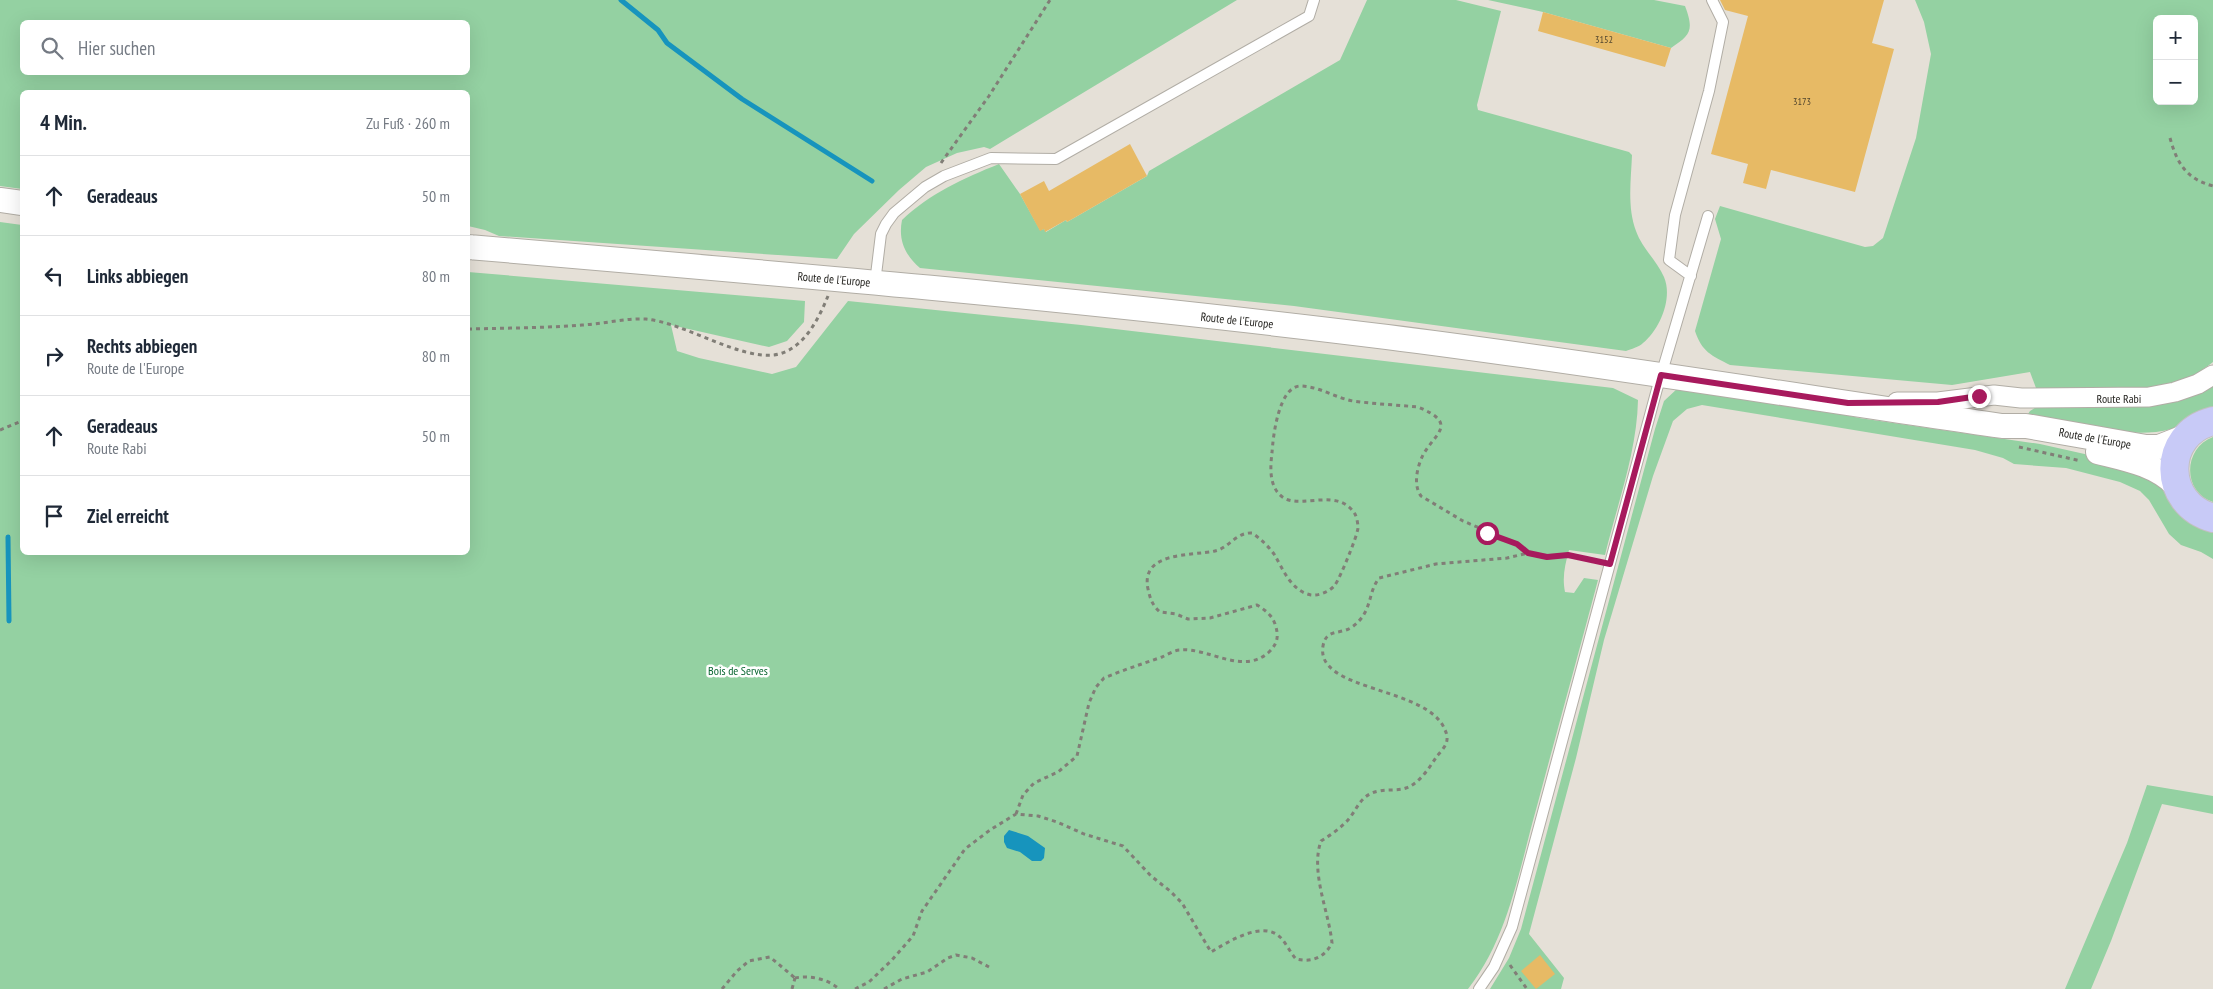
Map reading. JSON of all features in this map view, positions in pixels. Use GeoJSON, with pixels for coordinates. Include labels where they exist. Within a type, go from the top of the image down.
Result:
{"type":"FeatureCollection","features":[{"type":"Feature","properties":{"kind":"main road"},"geometry":{"type":"LineString","coordinates":[[2213,421],[2201,426],[2187,436],[2175,460],[2176,485],[2184,500],[2203,515],[2213,518]]}},
{"type":"Feature","properties":{"kind":"street"},"geometry":{"type":"LineString","coordinates":[[0,200],[20,203]]}},
{"type":"Feature","properties":{"kind":"street","name":"Route de l'Europe"},"geometry":{"type":"LineString","coordinates":[[470,247],[875,283],[1269,323],[1661,375],[2002,426],[2026,426],[2146,447],[2159,447],[2187,436]]}},
{"type":"Feature","properties":{"kind":"street","name":"Route Rabi"},"geometry":{"type":"LineString","coordinates":[[1848,403],[1938,402],[1994,395],[2021,398],[2149,397],[2175,392],[2198,384],[2213,375]]}},
{"type":"Feature","properties":{"kind":"street"},"geometry":{"type":"LineString","coordinates":[[2002,426],[2006,407],[2021,398]]}},
{"type":"Feature","properties":{"kind":"street","name":"Route de l'Europe"},"geometry":{"type":"LineString","coordinates":[[2002,426],[2025,434],[2100,452],[2154,468],[2165,474],[2176,485]]}},
{"type":"Feature","properties":{"kind":"lane"},"geometry":{"type":"LineString","coordinates":[[875,283],[882,234],[886,224],[894,213],[925,186],[944,176],[991,158],[1056,159],[1309,16],[1314,0]]}},
{"type":"Feature","properties":{"kind":"lane"},"geometry":{"type":"LineString","coordinates":[[1691,276],[1669,260],[1676,215],[1709,91],[1723,22],[1712,0]]}},
{"type":"Feature","properties":{"kind":"lane"},"geometry":{"type":"LineString","coordinates":[[1479,989],[1494,967],[1512,927],[1661,375],[1708,216]]}},
{"type":"Feature","properties":{"kind":"path"},"geometry":{"type":"LineString","coordinates":[[946,157],[989,96],[1050,0]]}},
{"type":"Feature","properties":{"kind":"path"},"geometry":{"type":"LineString","coordinates":[[2170,138],[2176,158],[2184,171],[2193,178],[2213,186]]}},
{"type":"Feature","properties":{"kind":"path"},"geometry":{"type":"LineString","coordinates":[[820,294],[829,294]]}},
{"type":"Feature","properties":{"kind":"path"},"geometry":{"type":"LineString","coordinates":[[470,329],[546,327],[646,320],[670,325],[761,355],[774,355],[796,345],[807,336],[819,318]]}},
{"type":"Feature","properties":{"kind":"path"},"geometry":{"type":"LineString","coordinates":[[855,989],[869,982],[913,936],[922,911],[965,849],[1016,814],[1022,796],[1034,783],[1058,772],[1077,756],[1089,703],[1096,687],[1104,678],[1179,650],[1198,651],[1238,661],[1252,660],[1266,655],[1274,646],[1278,639],[1275,623],[1271,616],[1257,605],[1210,618],[1188,620],[1176,614],[1160,612],[1152,602],[1147,582],[1148,572],[1157,562],[1197,552],[1216,551],[1241,534],[1252,533],[1274,554],[1290,581],[1304,592],[1312,595],[1320,594],[1335,584],[1358,529],[1356,515],[1345,505],[1332,500],[1322,498],[1295,502],[1289,500],[1277,492],[1272,480],[1273,436],[1281,406],[1288,392],[1294,387],[1302,386],[1353,401],[1418,407],[1434,415],[1441,426],[1440,434],[1423,454],[1419,465],[1417,491],[1421,496],[1463,522],[1517,544],[1528,553]]}},
{"type":"Feature","properties":{"kind":"path"},"geometry":{"type":"LineString","coordinates":[[0,430],[20,422]]}},
{"type":"Feature","properties":{"kind":"path"},"geometry":{"type":"LineString","coordinates":[[2017,447],[2088,463]]}},
{"type":"Feature","properties":{"kind":"path"},"geometry":{"type":"LineString","coordinates":[[1016,814],[1038,816],[1084,834],[1123,846],[1151,876],[1182,903],[1211,952],[1237,937],[1267,930],[1280,936],[1296,959],[1312,960],[1323,956],[1332,943],[1318,857],[1321,842],[1347,822],[1364,797],[1383,790],[1406,788],[1416,782],[1446,744],[1448,735],[1434,714],[1423,706],[1377,688],[1346,680],[1332,670],[1324,661],[1324,640],[1332,633],[1352,627],[1362,617],[1370,604],[1374,585],[1379,578],[1436,564],[1507,558],[1528,553],[1547,557],[1568,555],[1610,564]]}},
{"type":"Feature","properties":{"kind":"path"},"geometry":{"type":"LineString","coordinates":[[884,989],[902,979],[927,972],[956,955],[972,958],[989,967]]}},
{"type":"Feature","properties":{"kind":"path"},"geometry":{"type":"LineString","coordinates":[[722,989],[737,971],[749,961],[770,957],[795,978]]}},
{"type":"Feature","properties":{"kind":"path"},"geometry":{"type":"LineString","coordinates":[[1510,965],[1527,989]]}},
{"type":"Feature","properties":{"kind":"path"},"geometry":{"type":"LineString","coordinates":[[795,978],[803,976],[830,981],[839,989]]}},
{"type":"Feature","properties":{"kind":"path"},"geometry":{"type":"LineString","coordinates":[[792,989],[795,978]]}},
{"type":"Feature","properties":{"kind":"green space"},"geometry":{"type":"Polygon","coordinates":[[[0,0],[1237,0],[990,149],[984,147],[957,153],[926,167],[899,190],[854,234],[837,259],[499,236],[470,226],[470,90],[20,90],[20,189],[0,186],[0,0]]]}},
{"type":"Feature","properties":{"kind":"green space"},"geometry":{"type":"Polygon","coordinates":[[[1367,0],[1456,0],[1501,11],[1477,105],[1478,110],[1629,152],[1632,155],[1630,193],[1633,222],[1642,243],[1664,277],[1667,294],[1663,313],[1655,330],[1641,344],[1626,351],[1294,306],[920,268],[910,258],[902,241],[902,220],[935,195],[999,164],[1020,194],[1040,230],[1044,229],[1046,232],[1066,220],[1067,222],[1147,176],[1149,171],[1340,60],[1367,0]]]}},
{"type":"Feature","properties":{"kind":"green space"},"geometry":{"type":"Polygon","coordinates":[[[1488,0],[1654,0],[1685,6],[1690,26],[1687,35],[1671,48],[1543,12],[1488,0]]]}},
{"type":"Feature","properties":{"kind":"green space"},"geometry":{"type":"Polygon","coordinates":[[[1915,0],[2213,0],[2213,362],[2178,383],[2139,389],[2087,390],[2036,388],[2030,372],[1952,385],[1730,365],[1704,348],[1695,331],[1721,239],[1715,219],[1720,206],[1865,247],[1873,246],[1883,238],[1916,138],[1931,54],[1924,22],[1915,0]]]}},
{"type":"Feature","properties":{"kind":"green space","name":"Bois de Serves"},"geometry":{"type":"Polygon","coordinates":[[[0,222],[20,225],[20,555],[470,555],[470,272],[805,301],[804,322],[787,341],[769,347],[671,325],[677,351],[699,358],[772,374],[796,367],[848,301],[1081,325],[1613,388],[1638,400],[1637,420],[1626,478],[1605,555],[1569,550],[1564,571],[1565,592],[1574,593],[1584,578],[1598,580],[1511,902],[1494,947],[1468,989],[0,989],[0,222]]]}},
{"type":"Feature","properties":{"kind":"green space"},"geometry":{"type":"Polygon","coordinates":[[[2213,385],[2213,410],[2187,423],[2156,432],[2138,433],[2101,430],[2029,417],[2028,414],[2038,406],[2213,385]]]}},
{"type":"Feature","properties":{"kind":"green space"},"geometry":{"type":"Polygon","coordinates":[[[1678,388],[1817,408],[1859,418],[2040,444],[2089,455],[2161,482],[2180,514],[2197,526],[2213,532],[2213,559],[2201,552],[2181,545],[2169,534],[2149,500],[2140,491],[2120,482],[2066,468],[2014,464],[2003,458],[1975,450],[1702,405],[1687,409],[1673,421],[1653,476],[1604,640],[1576,758],[1529,934],[1564,978],[1561,989],[1490,989],[1509,958],[1521,929],[1655,429],[1664,401],[1678,388]]]}},
{"type":"Feature","properties":{"kind":"green space"},"geometry":{"type":"Polygon","coordinates":[[[2213,437],[2213,502],[2203,497],[2196,489],[2191,480],[2190,470],[2196,450],[2213,437]]]}},
{"type":"Feature","properties":{"kind":"green space"},"geometry":{"type":"Polygon","coordinates":[[[2147,785],[2213,796],[2213,814],[2162,804],[2091,989],[2065,989],[2127,843],[2147,785]]]}},
{"type":"Feature","properties":{"kind":"water"},"geometry":{"type":"Polygon","coordinates":[[[1009,830],[1028,836],[1045,848],[1044,858],[1041,861],[1032,861],[1020,852],[1007,848],[1004,836],[1009,830]]]}},
{"type":"Feature","properties":{"kind":"building"},"geometry":{"type":"Polygon","coordinates":[[[1720,0],[1884,0],[1872,43],[1894,49],[1855,192],[1771,170],[1766,189],[1743,183],[1748,164],[1711,154],[1748,16],[1725,10],[1720,0]]]}},
{"type":"Feature","properties":{"kind":"building"},"geometry":{"type":"Polygon","coordinates":[[[1543,12],[1671,48],[1665,67],[1538,31],[1543,12]]]}},
{"type":"Feature","properties":{"kind":"building"},"geometry":{"type":"Polygon","coordinates":[[[1130,144],[1147,176],[1067,222],[1066,220],[1045,232],[1044,229],[1040,231],[1020,194],[1044,181],[1049,191],[1130,144]]]}},
{"type":"Feature","properties":{"kind":"building"},"geometry":{"type":"Polygon","coordinates":[[[1540,955],[1555,974],[1536,989],[1521,971],[1540,955]]]}},
{"type":"Feature","properties":{"kind":"waterway"},"geometry":{"type":"LineString","coordinates":[[621,0],[658,30],[667,43],[742,99],[872,181]]}},
{"type":"Feature","properties":{"kind":"waterway"},"geometry":{"type":"LineString","coordinates":[[8,537],[9,621]]}},
{"type":"Feature","properties":{"kind":"route"},"geometry":{"type":"LineString","coordinates":[[1487,533],[1517,544],[1528,553],[1547,557],[1568,555],[1610,564],[1661,375],[1848,403],[1938,402],[1979,396]]}}]}
